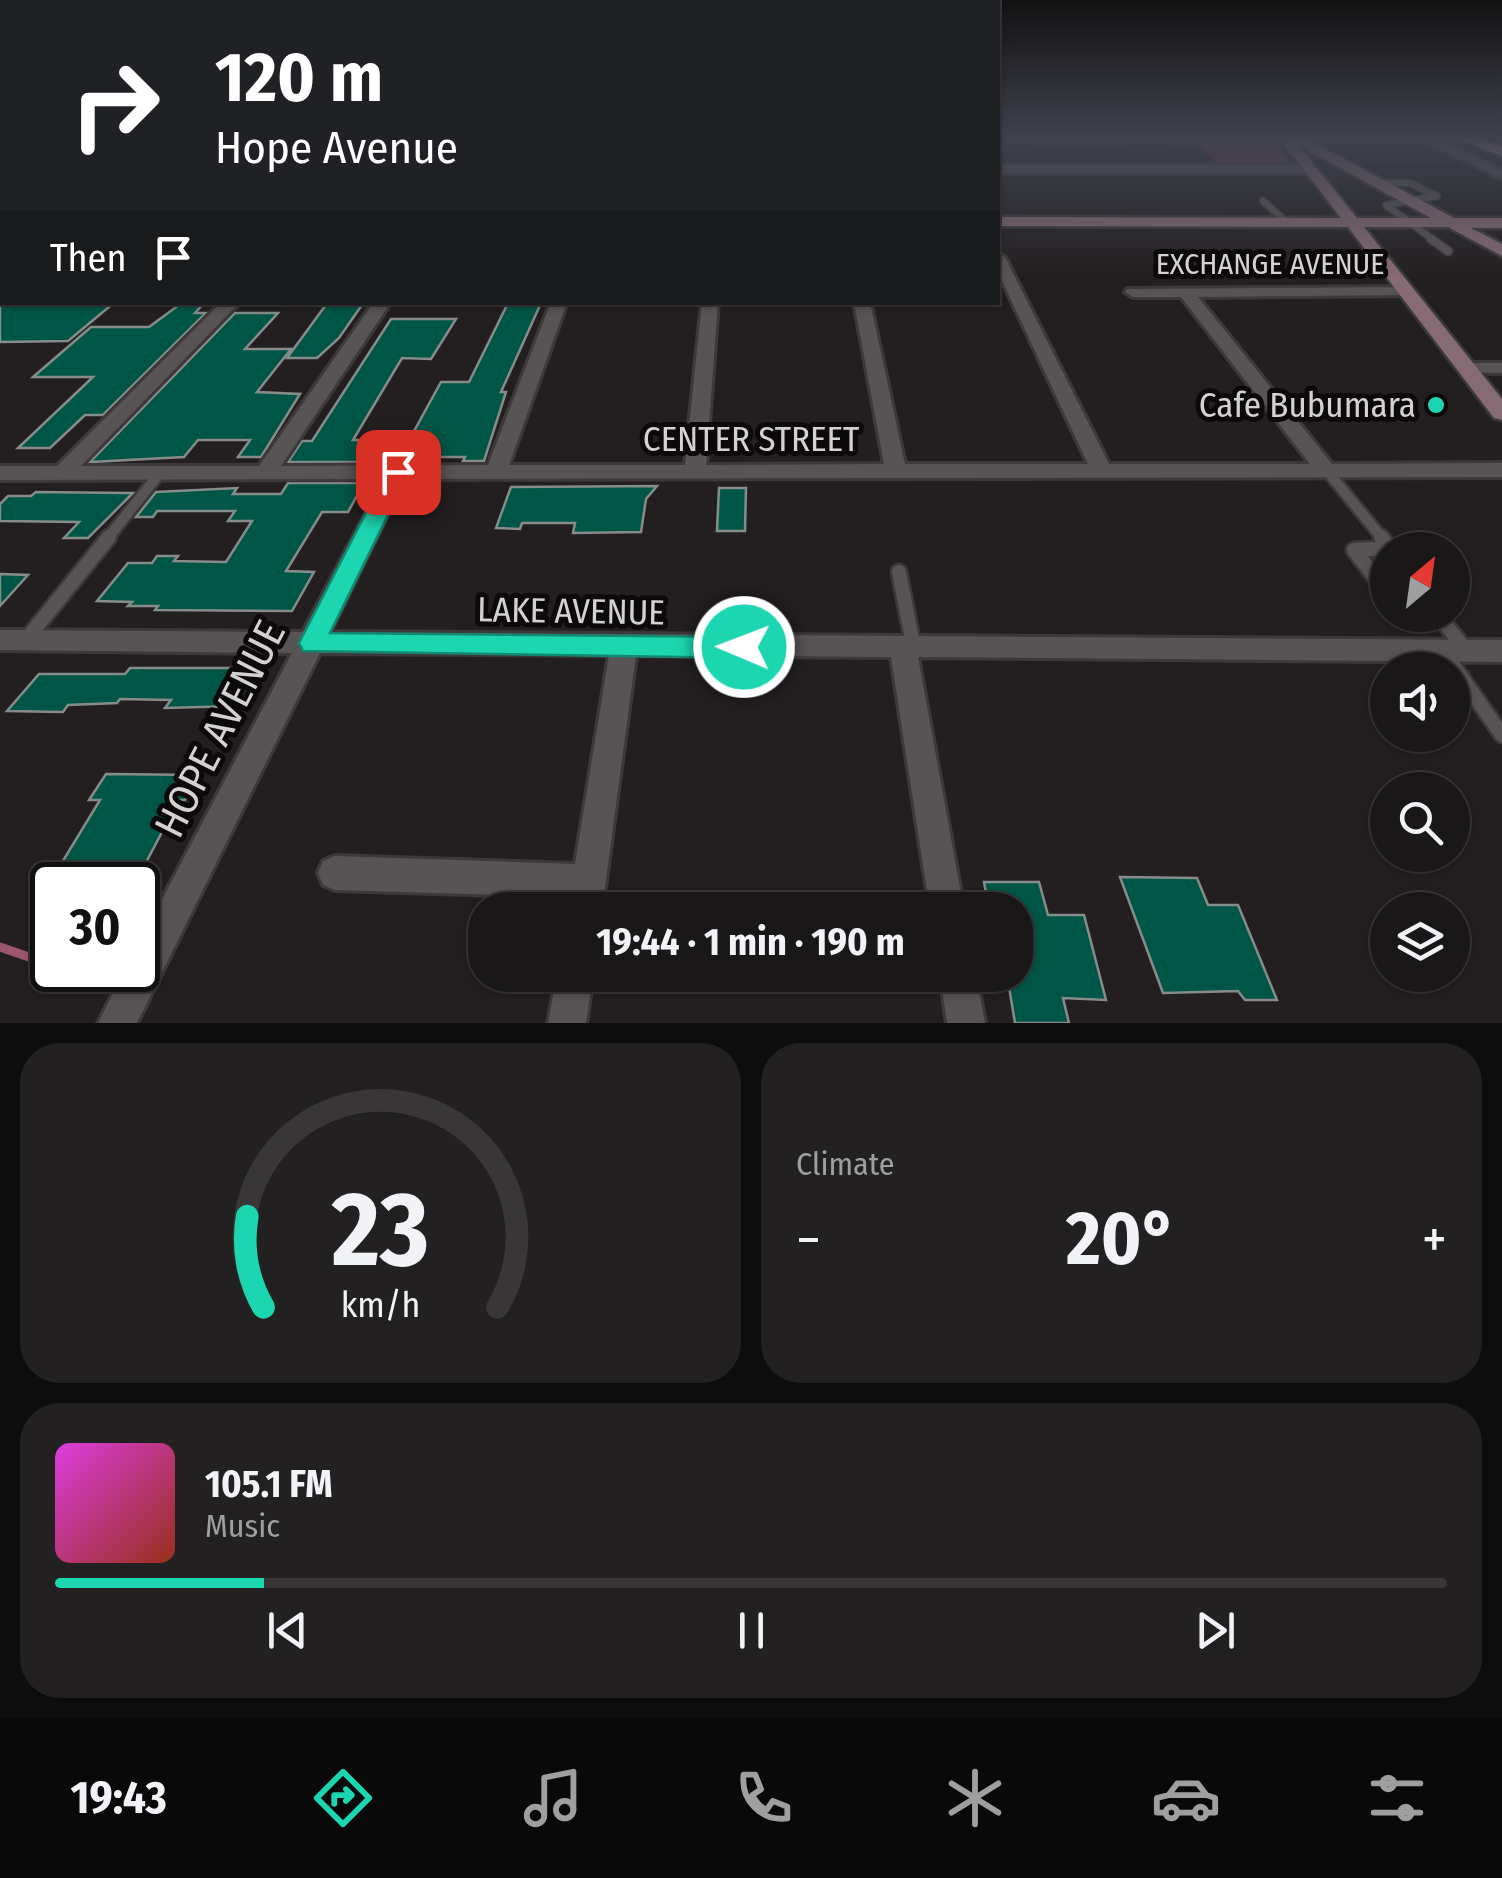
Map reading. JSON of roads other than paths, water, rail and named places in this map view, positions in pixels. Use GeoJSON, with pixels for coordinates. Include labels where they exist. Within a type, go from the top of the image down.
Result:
{"type":"FeatureCollection","features":[{"type":"Feature","properties":{"kind":"street"},"geometry":{"type":"LineString","coordinates":[[1321,185],[1502,413]]}},
{"type":"Feature","properties":{"kind":"street"},"geometry":{"type":"LineString","coordinates":[[1383,185],[1502,250]]}},
{"type":"Feature","properties":{"kind":"street"},"geometry":{"type":"LineString","coordinates":[[1000,222],[1502,223]]}},
{"type":"Feature","properties":{"kind":"street"},"geometry":{"type":"LineString","coordinates":[[1000,261],[1102,471]]}},
{"type":"Feature","properties":{"kind":"street","name":"EXCHANGE AVENUE"},"geometry":{"type":"LineString","coordinates":[[1134,292],[1406,292]]}},
{"type":"Feature","properties":{"kind":"street"},"geometry":{"type":"LineString","coordinates":[[1186,292],[1327,471]]}},
{"type":"Feature","properties":{"kind":"street"},"geometry":{"type":"LineString","coordinates":[[62,473],[229,305]]}},
{"type":"Feature","properties":{"kind":"street"},"geometry":{"type":"LineString","coordinates":[[265,472],[381,305]]}},
{"type":"Feature","properties":{"kind":"street"},"geometry":{"type":"LineString","coordinates":[[496,472],[558,305]]}},
{"type":"Feature","properties":{"kind":"street"},"geometry":{"type":"LineString","coordinates":[[695,472],[710,305]]}},
{"type":"Feature","properties":{"kind":"street"},"geometry":{"type":"LineString","coordinates":[[863,305],[896,472]]}},
{"type":"Feature","properties":{"kind":"street"},"geometry":{"type":"LineString","coordinates":[[1467,368],[1502,368]]}},
{"type":"Feature","properties":{"kind":"street","name":"CENTER STREET"},"geometry":{"type":"LineString","coordinates":[[0,473],[1502,470]]}},
{"type":"Feature","properties":{"kind":"street","name":"HOPE AVENUE"},"geometry":{"type":"LineString","coordinates":[[118,1023],[398,472]]}},
{"type":"Feature","properties":{"kind":"street","name":"LAKE AVENUE"},"geometry":{"type":"LineString","coordinates":[[12,641],[1502,650]]}},
{"type":"Feature","properties":{"kind":"street"},"geometry":{"type":"LineString","coordinates":[[589,892],[624,646]]}},
{"type":"Feature","properties":{"kind":"street"},"geometry":{"type":"LineString","coordinates":[[908,649],[944,892]]}},
{"type":"Feature","properties":{"kind":"street"},"geometry":{"type":"LineString","coordinates":[[335,873],[544,892]]}},
{"type":"Feature","properties":{"kind":"street"},"geometry":{"type":"LineString","coordinates":[[567,1023],[572,992]]}},
{"type":"Feature","properties":{"kind":"street"},"geometry":{"type":"LineString","coordinates":[[961,992],[966,1023]]}},
{"type":"Feature","properties":{"kind":"lane"},"geometry":{"type":"LineString","coordinates":[[1412,185],[1437,196],[1386,205],[1448,251]]}},
{"type":"Feature","properties":{"kind":"lane"},"geometry":{"type":"LineString","coordinates":[[1263,201],[1288,223]]}},
{"type":"Feature","properties":{"kind":"lane"},"geometry":{"type":"LineString","coordinates":[[1327,471],[1377,532]]}},
{"type":"Feature","properties":{"kind":"lane"},"geometry":{"type":"LineString","coordinates":[[12,641],[93,560],[96,549],[160,473]]}},
{"type":"Feature","properties":{"kind":"lane"},"geometry":{"type":"LineString","coordinates":[[1370,549],[1354,550],[1370,571]]}},
{"type":"Feature","properties":{"kind":"lane"},"geometry":{"type":"LineString","coordinates":[[899,572],[908,649]]}},
{"type":"Feature","properties":{"kind":"lane"},"geometry":{"type":"LineString","coordinates":[[1446,632],[1502,735]]}},
{"type":"Feature","properties":{"kind":"waterway"},"geometry":{"type":"LineString","coordinates":[[0,947],[30,957]]}},
{"type":"Feature","properties":{"kind":"place","name":"Cafe Bubumara"},"geometry":{"type":"Point","coordinates":[1436,405]}}]}
